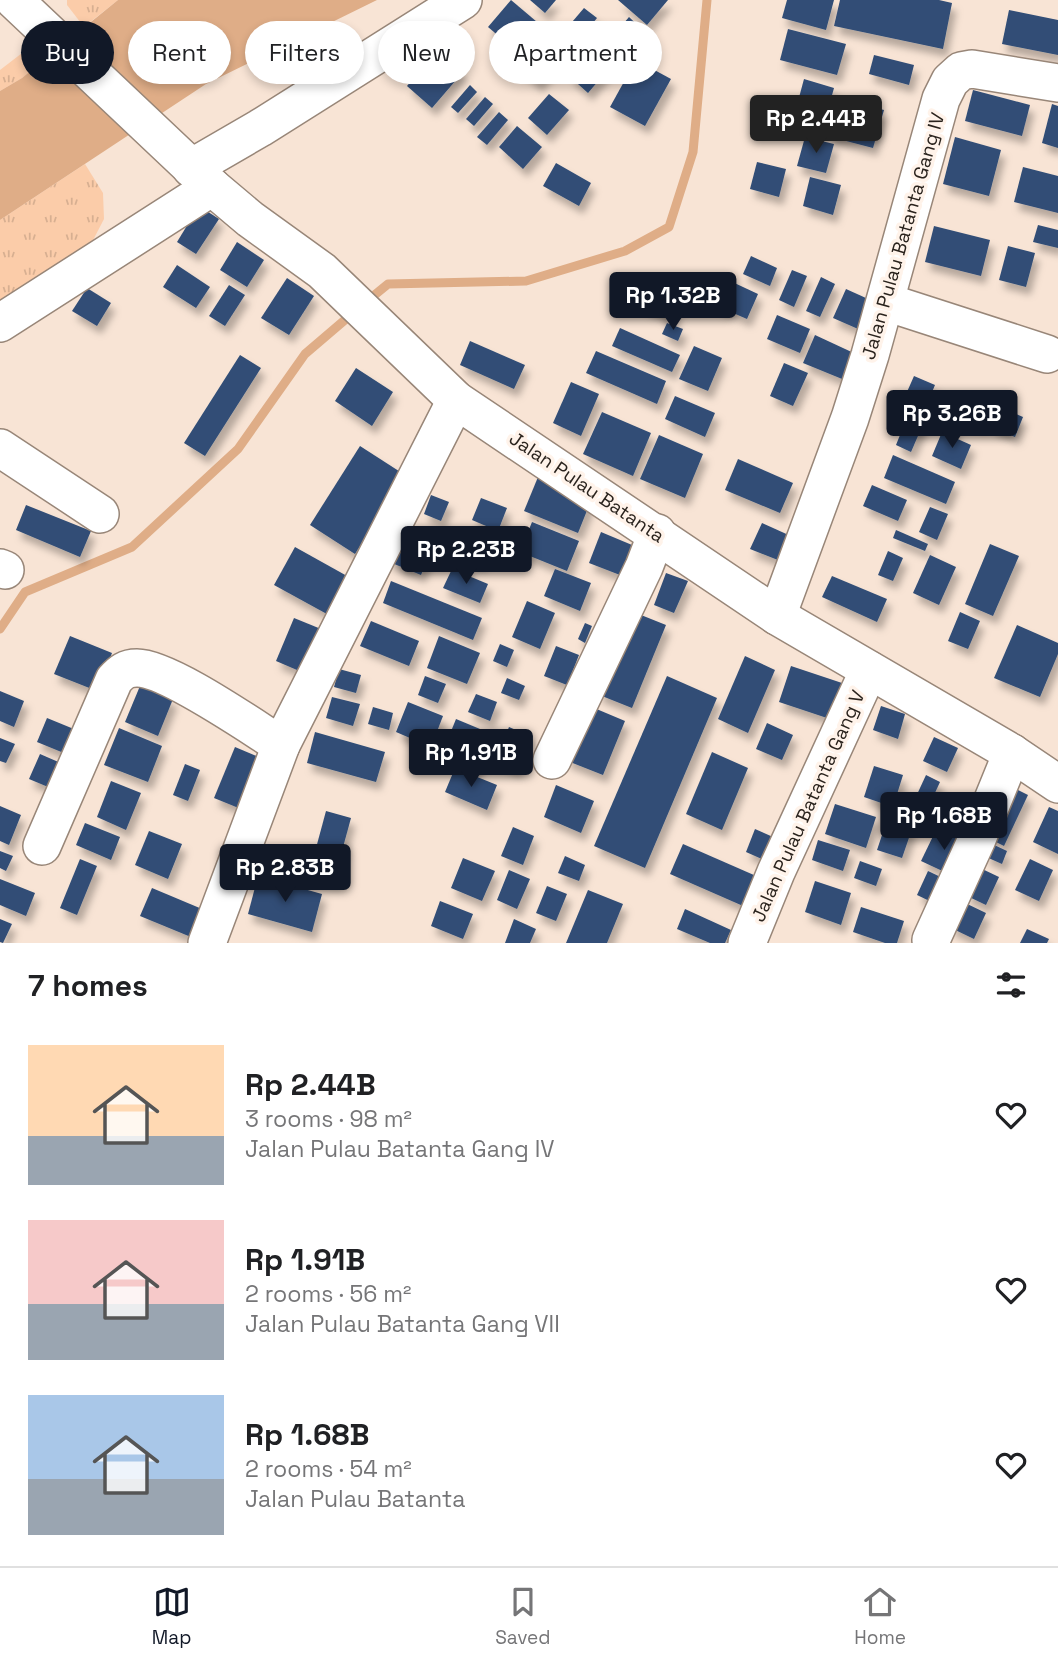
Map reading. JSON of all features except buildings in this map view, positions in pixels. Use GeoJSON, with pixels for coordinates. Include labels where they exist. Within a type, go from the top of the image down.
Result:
{"type":"FeatureCollection","features":[{"type":"Feature","properties":{"kind":"street","name":"Jalan Pulau Batanta"},"geometry":{"type":"LineString","coordinates":[[14,0],[201,178],[250,219],[323,271],[456,400],[777,616],[1012,753],[1058,784]]}},
{"type":"Feature","properties":{"kind":"street"},"geometry":{"type":"LineString","coordinates":[[0,323],[201,178],[260,128],[463,0]]}},
{"type":"Feature","properties":{"kind":"street","name":"Jalan Pulau Batanta Gang IV"},"geometry":{"type":"LineString","coordinates":[[777,616],[850,418],[886,302],[941,99],[950,82],[961,71],[972,69],[1058,83]]}},
{"type":"Feature","properties":{"kind":"street"},"geometry":{"type":"LineString","coordinates":[[886,302],[1047,354]]}},
{"type":"Feature","properties":{"kind":"street"},"geometry":{"type":"LineString","coordinates":[[217,941],[281,745],[456,400]]}},
{"type":"Feature","properties":{"kind":"street"},"geometry":{"type":"LineString","coordinates":[[0,449],[100,514]]}},
{"type":"Feature","properties":{"kind":"street"},"geometry":{"type":"LineString","coordinates":[[552,760],[644,567],[657,533]]}},
{"type":"Feature","properties":{"kind":"street"},"geometry":{"type":"LineString","coordinates":[[42,846],[114,680],[123,670],[137,667],[150,670],[191,689],[281,745]]}},
{"type":"Feature","properties":{"kind":"street","name":"Jalan Pulau Batanta Gang V"},"geometry":{"type":"LineString","coordinates":[[747,943],[776,872],[869,670]]}},
{"type":"Feature","properties":{"kind":"street"},"geometry":{"type":"LineString","coordinates":[[931,940],[1012,753]]}},
{"type":"Feature","properties":{"kind":"green space"},"geometry":{"type":"Polygon","coordinates":[[[67,0],[118,0],[92,21],[79,21],[67,5],[67,0]]]}},
{"type":"Feature","properties":{"kind":"green space"},"geometry":{"type":"Polygon","coordinates":[[[21,54],[21,79],[0,91],[0,70],[21,54]]]}},
{"type":"Feature","properties":{"kind":"green space"},"geometry":{"type":"Polygon","coordinates":[[[85,164],[103,193],[104,219],[90,246],[0,307],[0,220],[85,164]]]}},
{"type":"Feature","properties":{"kind":"shaded area"},"geometry":{"type":"Polygon","coordinates":[[[118,0],[377,0],[334,21],[245,21],[245,65],[231,72],[231,21],[128,21],[128,84],[206,84],[0,220],[0,91],[21,79],[21,84],[114,84],[114,21],[92,21],[118,0]]]}},
{"type":"Feature","properties":{"kind":"waterway"},"geometry":{"type":"LineString","coordinates":[[366,302],[388,284],[526,281],[625,251],[669,227],[693,152],[707,0]]}},
{"type":"Feature","properties":{"kind":"waterway"},"geometry":{"type":"LineString","coordinates":[[0,629],[25,592],[132,547],[238,449],[305,354],[353,313]]}}]}
